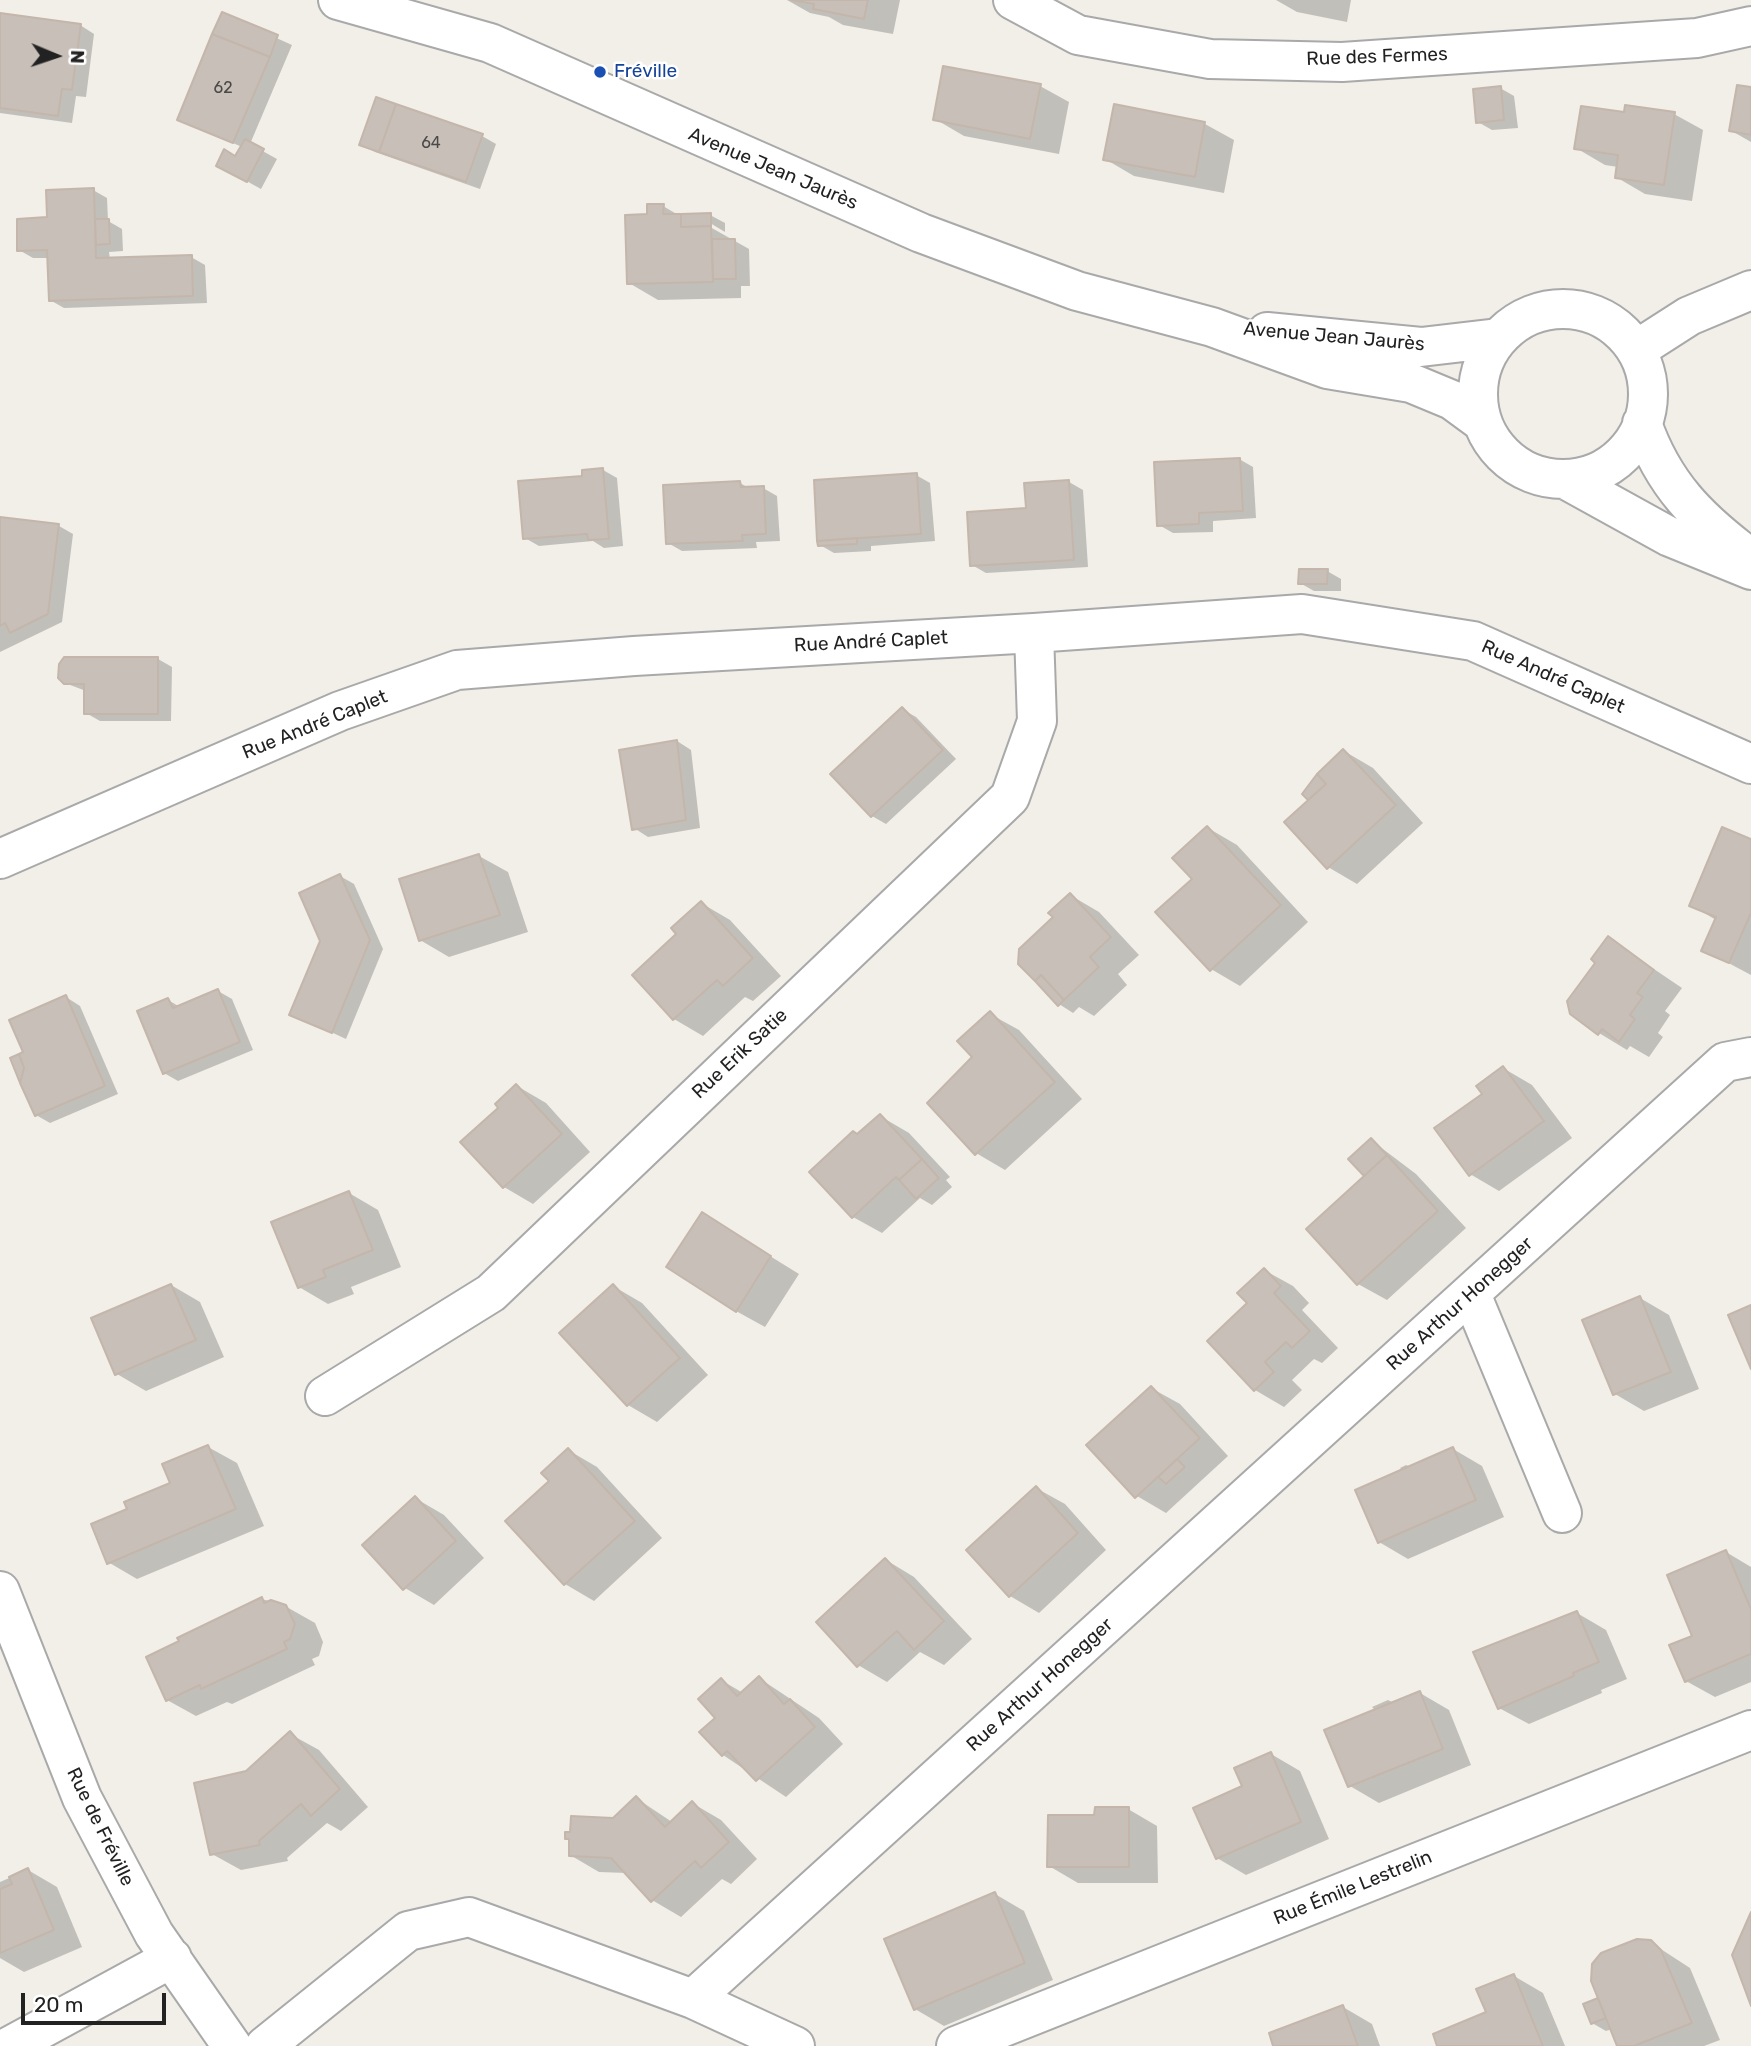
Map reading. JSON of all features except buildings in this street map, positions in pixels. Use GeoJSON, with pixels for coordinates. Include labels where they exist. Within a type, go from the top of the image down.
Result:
{"type":"FeatureCollection","features":[{"type":"Feature","properties":{"kind":"street","name":"Avenue Jean Jaurès"},"geometry":{"type":"LineString","coordinates":[[338,0],[490,43],[934,238],[1077,291],[1212,327],[1327,369],[1411,383],[1452,400],[1482,422]]}},
{"type":"Feature","properties":{"kind":"street","name":"Rue des Fermes"},"geometry":{"type":"LineString","coordinates":[[1013,0],[1078,35],[1210,59],[1342,61],[1697,38],[1751,26]]}},
{"type":"Feature","properties":{"kind":"street"},"geometry":{"type":"LineString","coordinates":[[1636,350],[1689,316],[1751,290]]}},
{"type":"Feature","properties":{"kind":"street"},"geometry":{"type":"LineString","coordinates":[[1559,308],[1582,310],[1613,326],[1636,350],[1645,371],[1648,393],[1642,423],[1636,436],[1606,467],[1586,476],[1565,479],[1544,477],[1524,470],[1506,457],[1492,441],[1482,422],[1478,380],[1486,357],[1498,338],[1514,323],[1559,308]]}},
{"type":"Feature","properties":{"kind":"street","name":"Avenue Jean Jaurès"},"geometry":{"type":"LineString","coordinates":[[1212,327],[1421,347],[1498,338]]}},
{"type":"Feature","properties":{"kind":"street"},"geometry":{"type":"LineString","coordinates":[[1642,423],[1654,458],[1676,491],[1724,539],[1751,559]]}},
{"type":"Feature","properties":{"kind":"street"},"geometry":{"type":"LineString","coordinates":[[1565,479],[1670,537],[1751,570]]}},
{"type":"Feature","properties":{"kind":"street","name":"Rue André Caplet"},"geometry":{"type":"LineString","coordinates":[[0,859],[340,711],[457,670],[634,656],[1034,633],[1302,614],[1473,641],[1751,764]]}},
{"type":"Feature","properties":{"kind":"street","name":"Rue Erik Satie"},"geometry":{"type":"LineString","coordinates":[[325,1396],[491,1293],[1010,797],[1037,721],[1034,633]]}},
{"type":"Feature","properties":{"kind":"street","name":"Rue Arthur Honegger"},"geometry":{"type":"LineString","coordinates":[[693,1999],[1725,1062],[1751,1057]]}},
{"type":"Feature","properties":{"kind":"street"},"geometry":{"type":"LineString","coordinates":[[1471,1294],[1562,1513]]}},
{"type":"Feature","properties":{"kind":"street","name":"Rue de Fréville"},"geometry":{"type":"LineString","coordinates":[[0,1591],[82,1798],[154,1934],[232,2046]]}},
{"type":"Feature","properties":{"kind":"street","name":"Rue Émile Lestrelin"},"geometry":{"type":"LineString","coordinates":[[956,2046],[1751,1730]]}},
{"type":"Feature","properties":{"kind":"street"},"geometry":{"type":"LineString","coordinates":[[265,2046],[408,1931],[469,1917],[693,1999],[795,2046]]}},
{"type":"Feature","properties":{"kind":"street"},"geometry":{"type":"LineString","coordinates":[[10,2046],[172,1958]]}},
{"type":"Feature","properties":{"kind":"place","name":"Fréville"},"geometry":{"type":"Point","coordinates":[600,72]}}]}
